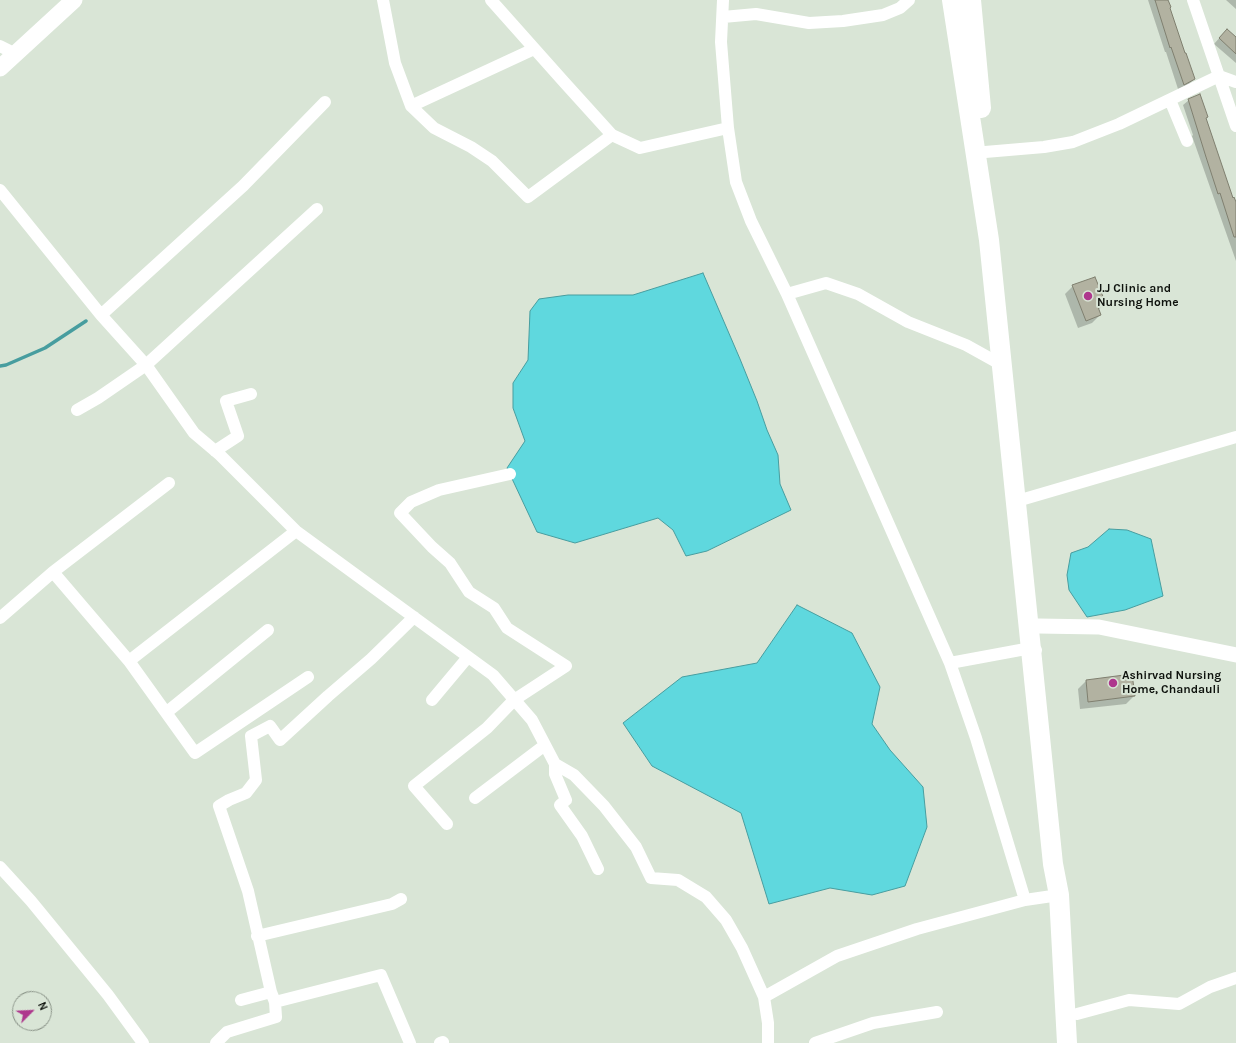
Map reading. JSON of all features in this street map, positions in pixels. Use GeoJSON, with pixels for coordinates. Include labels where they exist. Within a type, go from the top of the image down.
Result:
{"type":"FeatureCollection","features":[{"type":"Feature","properties":{"kind":"highway"},"geometry":{"type":"LineString","coordinates":[[952,0],[989,240],[1002,365],[1075,970],[1077,1043]]}},
{"type":"Feature","properties":{"kind":"highway"},"geometry":{"type":"LineString","coordinates":[[971,0],[985,152],[1000,246],[1012,354],[1024,499],[1038,626],[1036,650],[1053,864],[1059,895],[1067,1043]]}},
{"type":"Feature","properties":{"kind":"main road"},"geometry":{"type":"LineString","coordinates":[[0,68],[74,0]]}},
{"type":"Feature","properties":{"kind":"street"},"geometry":{"type":"LineString","coordinates":[[383,0],[395,63],[411,106],[434,128],[471,147],[492,161],[528,197],[612,135]]}},
{"type":"Feature","properties":{"kind":"street"},"geometry":{"type":"LineString","coordinates":[[491,0],[612,135],[640,148],[728,128]]}},
{"type":"Feature","properties":{"kind":"street"},"geometry":{"type":"LineString","coordinates":[[723,0],[721,42],[728,128],[736,182],[751,222],[787,294],[950,664],[976,738],[1025,900]]}},
{"type":"Feature","properties":{"kind":"street"},"geometry":{"type":"LineString","coordinates":[[723,17],[756,14],[809,23],[843,20],[883,15],[900,8],[910,0]]}},
{"type":"Feature","properties":{"kind":"street"},"geometry":{"type":"LineString","coordinates":[[1193,0],[1236,126]]}},
{"type":"Feature","properties":{"kind":"street"},"geometry":{"type":"LineString","coordinates":[[0,46],[16,54]]}},
{"type":"Feature","properties":{"kind":"street"},"geometry":{"type":"LineString","coordinates":[[411,106],[534,49]]}},
{"type":"Feature","properties":{"kind":"street"},"geometry":{"type":"LineString","coordinates":[[985,152],[1044,147],[1073,142],[1119,124],[1219,76],[1236,82]]}},
{"type":"Feature","properties":{"kind":"street"},"geometry":{"type":"LineString","coordinates":[[1170,100],[1187,141]]}},
{"type":"Feature","properties":{"kind":"street"},"geometry":{"type":"LineString","coordinates":[[101,315],[243,186],[325,102]]}},
{"type":"Feature","properties":{"kind":"street"},"geometry":{"type":"LineString","coordinates":[[0,190],[101,315],[146,365],[194,433],[215,451],[296,531],[492,675],[532,720],[555,764],[555,774],[566,800],[560,805],[582,836],[598,868]]}},
{"type":"Feature","properties":{"kind":"street"},"geometry":{"type":"LineString","coordinates":[[77,410],[98,398],[146,365],[317,209]]}},
{"type":"Feature","properties":{"kind":"street"},"geometry":{"type":"LineString","coordinates":[[787,294],[826,283],[858,294],[908,322],[966,345],[1002,365]]}},
{"type":"Feature","properties":{"kind":"street"},"geometry":{"type":"LineString","coordinates":[[215,451],[238,436],[226,401],[251,394]]}},
{"type":"Feature","properties":{"kind":"street"},"geometry":{"type":"LineString","coordinates":[[1024,499],[1236,437]]}},
{"type":"Feature","properties":{"kind":"street"},"geometry":{"type":"LineString","coordinates":[[447,824],[414,786],[487,728],[514,700],[566,666],[507,628],[494,608],[469,592],[450,563],[432,547],[400,513],[411,502],[439,490],[510,474]]}},
{"type":"Feature","properties":{"kind":"street"},"geometry":{"type":"LineString","coordinates":[[0,618],[52,572],[169,483]]}},
{"type":"Feature","properties":{"kind":"street"},"geometry":{"type":"LineString","coordinates":[[129,661],[296,531]]}},
{"type":"Feature","properties":{"kind":"street"},"geometry":{"type":"LineString","coordinates":[[52,572],[129,661],[195,753],[308,677]]}},
{"type":"Feature","properties":{"kind":"street"},"geometry":{"type":"LineString","coordinates":[[216,1043],[227,1032],[276,1017],[273,997],[257,936],[248,891],[219,806],[246,793],[256,780],[251,736],[270,726],[280,740],[371,659],[414,617]]}},
{"type":"Feature","properties":{"kind":"street"},"geometry":{"type":"LineString","coordinates":[[1038,626],[1099,627],[1236,655]]}},
{"type":"Feature","properties":{"kind":"street"},"geometry":{"type":"LineString","coordinates":[[166,712],[268,630]]}},
{"type":"Feature","properties":{"kind":"street"},"geometry":{"type":"LineString","coordinates":[[950,664],[1036,650]]}},
{"type":"Feature","properties":{"kind":"street"},"geometry":{"type":"LineString","coordinates":[[432,700],[468,657]]}},
{"type":"Feature","properties":{"kind":"street"},"geometry":{"type":"LineString","coordinates":[[475,798],[545,745]]}},
{"type":"Feature","properties":{"kind":"street"},"geometry":{"type":"LineString","coordinates":[[555,764],[574,775],[604,806],[636,847],[650,878],[678,880],[706,896],[726,920],[748,961],[764,997],[768,1023],[768,1043]]}},
{"type":"Feature","properties":{"kind":"street"},"geometry":{"type":"LineString","coordinates":[[0,867],[32,901],[108,995],[143,1043]]}},
{"type":"Feature","properties":{"kind":"street"},"geometry":{"type":"LineString","coordinates":[[764,997],[837,956],[917,928],[1025,900],[1059,895]]}},
{"type":"Feature","properties":{"kind":"street"},"geometry":{"type":"LineString","coordinates":[[257,936],[392,904],[401,899]]}},
{"type":"Feature","properties":{"kind":"street"},"geometry":{"type":"LineString","coordinates":[[241,1000],[273,997],[381,975],[410,1043]]}},
{"type":"Feature","properties":{"kind":"street"},"geometry":{"type":"LineString","coordinates":[[1077,1014],[1129,1000],[1179,1004],[1210,987],[1236,978]]}},
{"type":"Feature","properties":{"kind":"street"},"geometry":{"type":"LineString","coordinates":[[815,1043],[873,1023],[937,1012]]}},
{"type":"Feature","properties":{"kind":"water"},"geometry":{"type":"Polygon","coordinates":[[[703,273],[740,359],[778,455],[780,484],[791,510],[707,551],[686,556],[673,530],[658,518],[575,543],[537,532],[507,468],[525,441],[513,408],[513,383],[528,360],[530,311],[539,299],[568,295],[633,295],[703,273]]]}},
{"type":"Feature","properties":{"kind":"water"},"geometry":{"type":"Polygon","coordinates":[[[1109,529],[1127,530],[1151,539],[1163,596],[1125,610],[1087,617],[1069,590],[1067,575],[1071,553],[1088,547],[1109,529]]]}},
{"type":"Feature","properties":{"kind":"water"},"geometry":{"type":"Polygon","coordinates":[[[797,605],[852,633],[880,687],[872,724],[890,750],[923,787],[927,827],[905,886],[872,895],[830,888],[769,904],[741,813],[652,766],[623,723],[682,677],[757,663],[797,605]]]}},
{"type":"Feature","properties":{"kind":"building"},"geometry":{"type":"Polygon","coordinates":[[[1155,0],[1168,0],[1171,7],[1170,8],[1185,53],[1195,79],[1184,85],[1171,47],[1170,48],[1155,0]]]}},
{"type":"Feature","properties":{"kind":"building"},"geometry":{"type":"Polygon","coordinates":[[[1227,29],[1236,37],[1236,54],[1219,38],[1227,29]]]}},
{"type":"Feature","properties":{"kind":"building"},"geometry":{"type":"Polygon","coordinates":[[[1200,94],[1208,117],[1206,118],[1233,198],[1234,197],[1236,202],[1236,237],[1234,237],[1220,193],[1218,194],[1188,99],[1200,94]]]}},
{"type":"Feature","properties":{"kind":"building"},"geometry":{"type":"Polygon","coordinates":[[[1095,277],[1106,304],[1098,307],[1101,315],[1086,321],[1072,285],[1095,277]]]}},
{"type":"Feature","properties":{"kind":"building"},"geometry":{"type":"Polygon","coordinates":[[[1132,674],[1135,696],[1088,702],[1086,680],[1132,674]]]}},
{"type":"Feature","properties":{"kind":"waterway"},"geometry":{"type":"LineString","coordinates":[[0,366],[6,365],[45,348],[86,321]]}},
{"type":"Feature","properties":{"kind":"place","name":"J.J Clinic and Nursing Home"},"geometry":{"type":"Point","coordinates":[1088,296]}},
{"type":"Feature","properties":{"kind":"place","name":"Ashirvad Nursing Home, Chandauli"},"geometry":{"type":"Point","coordinates":[1113,683]}}]}
